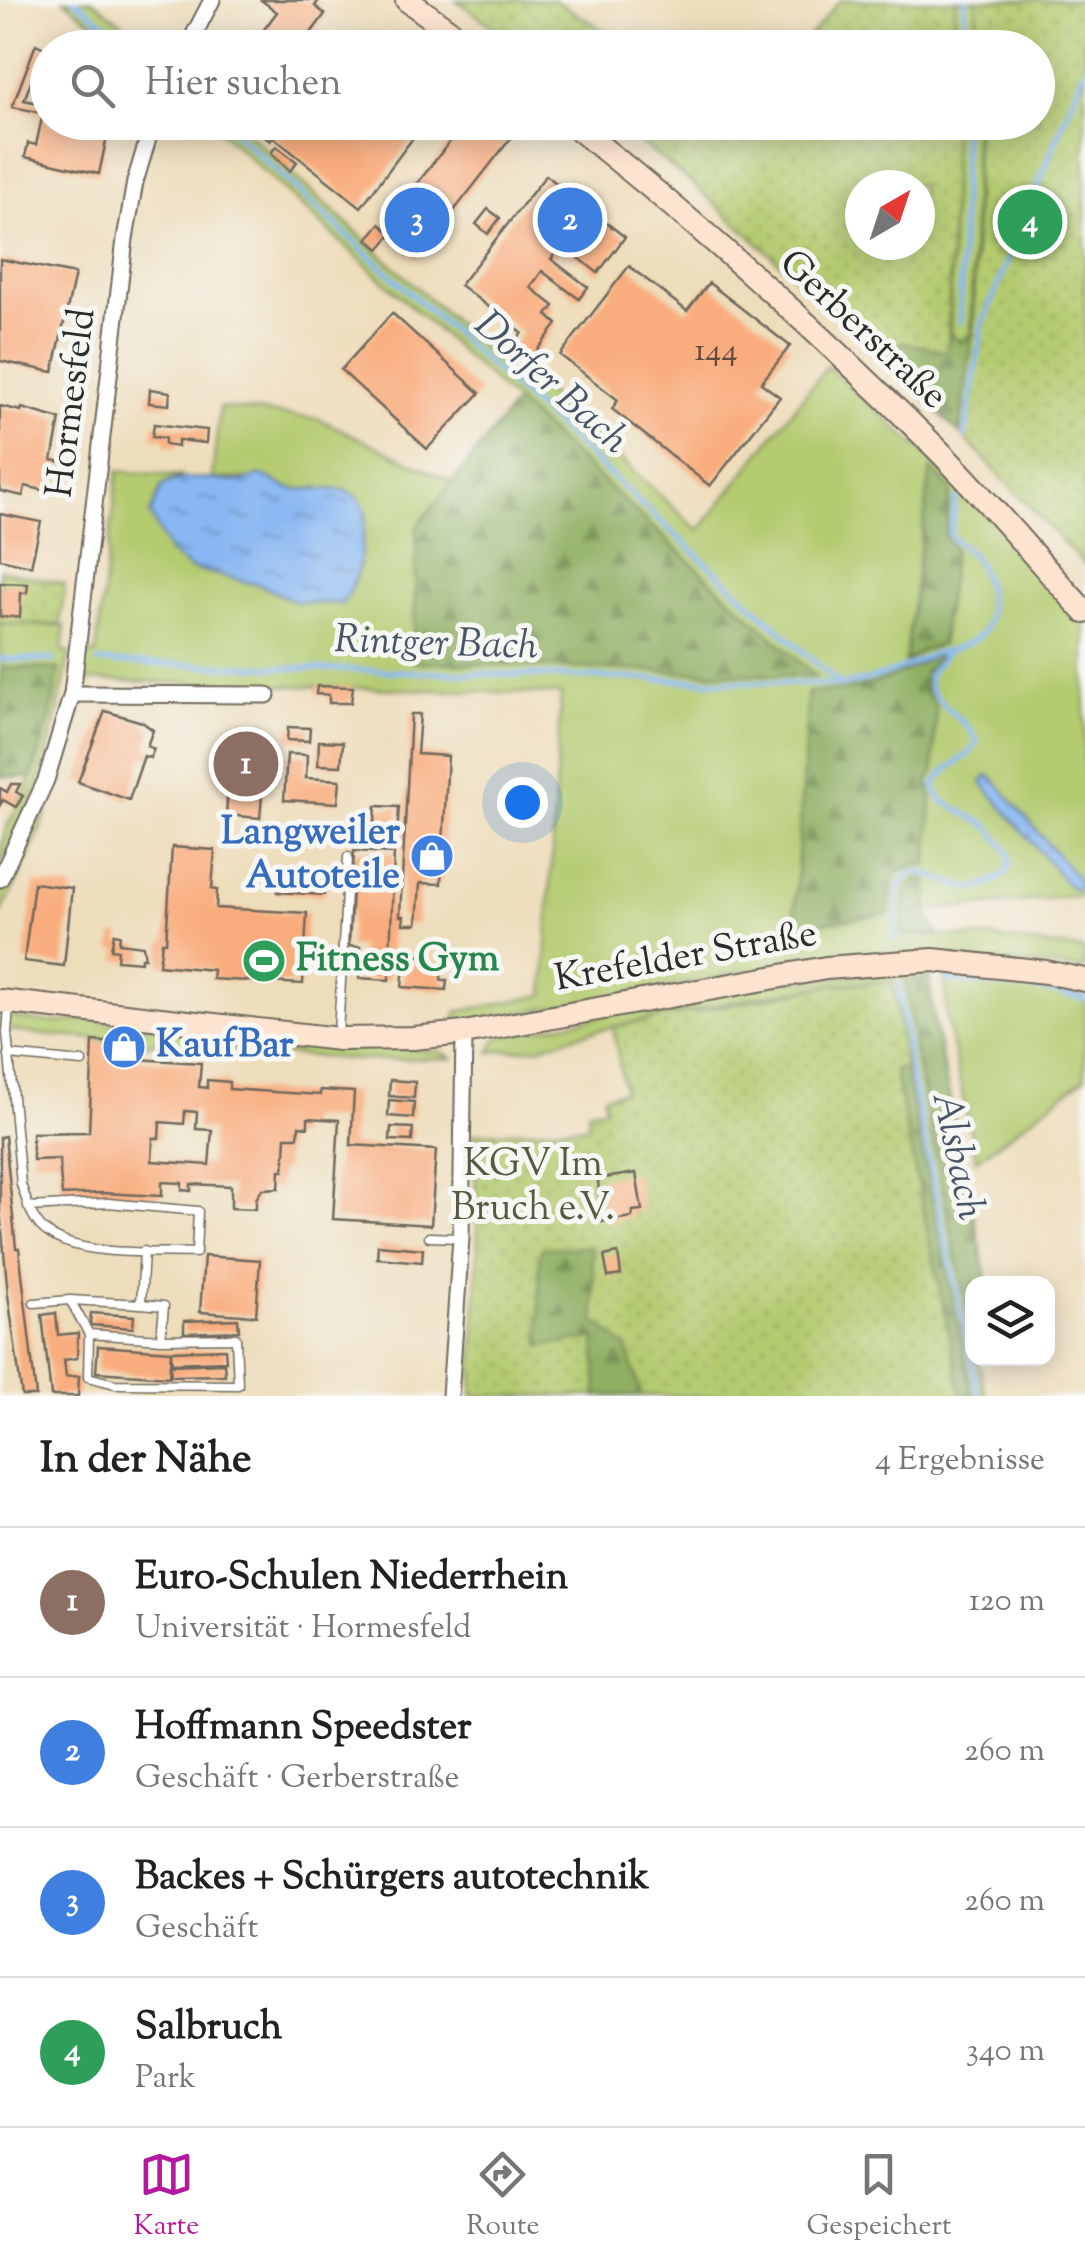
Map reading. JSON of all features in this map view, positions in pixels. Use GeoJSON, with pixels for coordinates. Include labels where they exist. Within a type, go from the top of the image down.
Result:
{"type":"FeatureCollection","features":[{"type":"Feature","properties":{"kind":"main road"},"geometry":{"type":"LineString","coordinates":[[407,0],[448,30]]}},
{"type":"Feature","properties":{"kind":"main road","name":"Gerberstraße"},"geometry":{"type":"LineString","coordinates":[[592,140],[691,222],[938,450],[1085,612]]}},
{"type":"Feature","properties":{"kind":"main road","name":"Krefelder Straße"},"geometry":{"type":"LineString","coordinates":[[5,1002],[339,1038],[413,1038],[464,1033],[826,968],[932,960],[1085,980]]}},
{"type":"Feature","properties":{"kind":"street"},"geometry":{"type":"LineString","coordinates":[[197,30],[212,0]]}},
{"type":"Feature","properties":{"kind":"street","name":"Hormesfeld"},"geometry":{"type":"LineString","coordinates":[[0,880],[46,780],[72,690],[125,239],[148,140]]}},
{"type":"Feature","properties":{"kind":"street"},"geometry":{"type":"LineString","coordinates":[[72,690],[267,695]]}},
{"type":"Feature","properties":{"kind":"street"},"geometry":{"type":"LineString","coordinates":[[450,1396],[461,1238],[464,1033]]}},
{"type":"Feature","properties":{"kind":"lane"},"geometry":{"type":"LineString","coordinates":[[339,1038],[336,1023],[348,857]]}},
{"type":"Feature","properties":{"kind":"lane"},"geometry":{"type":"LineString","coordinates":[[5,1002],[21,1184],[28,1207],[42,1227],[60,1240],[88,1248],[196,1252],[198,1210],[108,1203],[28,1207]]}},
{"type":"Feature","properties":{"kind":"lane"},"geometry":{"type":"LineString","coordinates":[[9,1055],[82,1062]]}},
{"type":"Feature","properties":{"kind":"lane"},"geometry":{"type":"LineString","coordinates":[[430,1237],[461,1238]]}},
{"type":"Feature","properties":{"kind":"lane"},"geometry":{"type":"LineString","coordinates":[[141,1304],[144,1250]]}},
{"type":"Feature","properties":{"kind":"lane"},"geometry":{"type":"LineString","coordinates":[[70,1300],[90,1334],[88,1377],[115,1384],[238,1385],[236,1338],[161,1339],[90,1334]]}},
{"type":"Feature","properties":{"kind":"lane"},"geometry":{"type":"LineString","coordinates":[[34,1303],[70,1300],[164,1306],[161,1339]]}},
{"type":"Feature","properties":{"kind":"green space"},"geometry":{"type":"Polygon","coordinates":[[[64,0],[92,0],[131,30],[102,30],[64,0]]]}},
{"type":"Feature","properties":{"kind":"green space"},"geometry":{"type":"Polygon","coordinates":[[[456,0],[554,0],[604,30],[497,30],[456,0]]]}},
{"type":"Feature","properties":{"kind":"green space"},"geometry":{"type":"Polygon","coordinates":[[[840,0],[955,0],[954,30],[815,30],[840,0]]]}},
{"type":"Feature","properties":{"kind":"green space"},"geometry":{"type":"Polygon","coordinates":[[[955,0],[977,0],[976,30],[954,30],[955,0]]]}},
{"type":"Feature","properties":{"kind":"green space"},"geometry":{"type":"Polygon","coordinates":[[[977,0],[1018,0],[1085,15],[1055,104],[1055,30],[976,30],[977,0]]]}},
{"type":"Feature","properties":{"kind":"green space"},"geometry":{"type":"Polygon","coordinates":[[[977,0],[1085,0],[1085,565],[960,433],[974,321],[976,140],[1055,140],[1055,30],[977,30],[977,0]]]}},
{"type":"Feature","properties":{"kind":"green space"},"geometry":{"type":"Polygon","coordinates":[[[230,140],[256,140],[526,387],[533,379],[699,531],[827,366],[963,488],[1085,623],[1085,895],[926,911],[928,881],[901,934],[995,938],[1084,950],[1085,969],[889,954],[785,963],[643,993],[456,1023],[456,1012],[544,995],[561,694],[88,680],[51,801],[0,916],[0,893],[32,832],[58,768],[77,701],[82,654],[96,654],[118,471],[182,476],[166,483],[150,514],[190,568],[260,585],[297,602],[318,487],[305,492],[255,479],[212,479],[220,407],[319,419],[452,482],[417,527],[680,671],[815,676],[230,140]],[[932,469],[906,662],[923,650],[941,645],[954,548],[945,537],[951,490],[932,469]],[[934,656],[873,684],[808,693],[794,925],[891,886],[898,871],[915,865],[929,792],[924,673],[938,658],[934,656]]]}},
{"type":"Feature","properties":{"kind":"green space"},"geometry":{"type":"Polygon","coordinates":[[[637,140],[953,140],[948,352],[903,342],[882,356],[692,183],[637,140]]]}},
{"type":"Feature","properties":{"kind":"green space"},"geometry":{"type":"Polygon","coordinates":[[[953,140],[975,140],[973,321],[971,334],[960,343],[950,333],[953,140]]]}},
{"type":"Feature","properties":{"kind":"green space"},"geometry":{"type":"Polygon","coordinates":[[[975,140],[1043,140],[970,355],[959,433],[882,356],[903,341],[947,352],[950,333],[960,342],[971,334],[975,140]]]}},
{"type":"Feature","properties":{"kind":"green space"},"geometry":{"type":"Polygon","coordinates":[[[516,402],[816,677],[413,662],[417,527],[516,402]]]}},
{"type":"Feature","properties":{"kind":"green space"},"geometry":{"type":"Polygon","coordinates":[[[931,468],[951,490],[945,537],[954,548],[941,645],[923,650],[905,662],[931,468]]]}},
{"type":"Feature","properties":{"kind":"green space"},"geometry":{"type":"Polygon","coordinates":[[[0,570],[65,584],[60,625],[0,624],[0,570]]]}},
{"type":"Feature","properties":{"kind":"green space"},"geometry":{"type":"Polygon","coordinates":[[[0,624],[65,626],[62,652],[70,653],[38,787],[0,865],[6,828],[36,764],[59,670],[0,667],[0,624]]]}},
{"type":"Feature","properties":{"kind":"green space"},"geometry":{"type":"Polygon","coordinates":[[[939,657],[924,673],[926,690],[936,705],[933,774],[928,782],[932,797],[928,865],[898,871],[891,886],[889,914],[794,926],[808,692],[873,683],[939,657]]]}},
{"type":"Feature","properties":{"kind":"green space"},"geometry":{"type":"Polygon","coordinates":[[[0,667],[59,669],[51,715],[31,778],[0,776],[0,667]]]}},
{"type":"Feature","properties":{"kind":"green space"},"geometry":{"type":"Polygon","coordinates":[[[918,878],[928,880],[926,911],[939,935],[901,935],[907,885],[918,878]]]}},
{"type":"Feature","properties":{"kind":"green space"},"geometry":{"type":"Polygon","coordinates":[[[945,971],[1085,991],[1085,1078],[976,1160],[947,1020],[945,971]]]}},
{"type":"Feature","properties":{"kind":"green space"},"geometry":{"type":"Polygon","coordinates":[[[891,972],[925,973],[929,979],[905,981],[965,1296],[965,1357],[905,1068],[892,982],[830,985],[756,997],[585,1033],[537,1048],[490,1052],[498,1037],[754,985],[891,972]]]}},
{"type":"Feature","properties":{"kind":"green space"},"geometry":{"type":"Polygon","coordinates":[[[929,979],[934,1022],[987,1276],[965,1276],[965,1299],[917,1065],[905,981],[929,979]]]}},
{"type":"Feature","properties":{"kind":"green space","name":"KGV Im Bruch e.V."},"geometry":{"type":"Polygon","coordinates":[[[893,981],[905,1068],[894,1070],[962,1396],[642,1396],[627,1348],[595,1321],[592,1247],[542,1248],[540,1346],[595,1338],[597,1396],[472,1396],[478,1249],[474,1134],[588,1126],[588,1110],[605,1108],[604,1096],[624,1091],[613,1027],[830,985],[893,981]]]}},
{"type":"Feature","properties":{"kind":"green space"},"geometry":{"type":"Polygon","coordinates":[[[0,1013],[43,1022],[87,1019],[297,1042],[442,1052],[452,1058],[361,1060],[34,1034],[0,1028],[0,1013]]]}},
{"type":"Feature","properties":{"kind":"green space"},"geometry":{"type":"Polygon","coordinates":[[[905,1068],[973,1396],[962,1396],[894,1069],[905,1068]]]}},
{"type":"Feature","properties":{"kind":"green space"},"geometry":{"type":"Polygon","coordinates":[[[542,1247],[592,1247],[595,1321],[627,1348],[642,1396],[597,1396],[594,1338],[540,1347],[542,1247]]]}},
{"type":"Feature","properties":{"kind":"green space"},"geometry":{"type":"Polygon","coordinates":[[[967,1366],[980,1366],[986,1396],[973,1396],[967,1366]]]}},
{"type":"Feature","properties":{"kind":"water"},"geometry":{"type":"Polygon","coordinates":[[[260,475],[289,488],[344,490],[361,502],[366,513],[360,561],[342,604],[297,602],[260,585],[190,568],[170,553],[150,514],[162,486],[186,478],[236,481],[260,475]]]}},
{"type":"Feature","properties":{"kind":"water"},"geometry":{"type":"Polygon","coordinates":[[[986,776],[991,776],[1077,878],[1080,887],[1076,890],[1068,885],[982,783],[986,776]]]}},
{"type":"Feature","properties":{"kind":"building"},"geometry":{"type":"Polygon","coordinates":[[[261,0],[319,0],[315,6],[325,14],[313,30],[264,30],[277,12],[261,0]]]}},
{"type":"Feature","properties":{"kind":"building"},"geometry":{"type":"Polygon","coordinates":[[[30,60],[30,84],[24,100],[30,101],[30,110],[12,107],[30,60]]]}},
{"type":"Feature","properties":{"kind":"building"},"geometry":{"type":"Polygon","coordinates":[[[37,140],[106,140],[99,174],[25,157],[28,143],[36,145],[37,140]]]}},
{"type":"Feature","properties":{"kind":"building"},"geometry":{"type":"Polygon","coordinates":[[[277,140],[411,140],[361,207],[277,140]]]}},
{"type":"Feature","properties":{"kind":"building"},"geometry":{"type":"Polygon","coordinates":[[[451,140],[509,140],[417,258],[408,250],[415,240],[389,220],[451,140]]]}},
{"type":"Feature","properties":{"kind":"building"},"geometry":{"type":"Polygon","coordinates":[[[276,146],[297,162],[290,171],[271,153],[276,146]]]}},
{"type":"Feature","properties":{"kind":"building"},"geometry":{"type":"Polygon","coordinates":[[[546,175],[575,198],[579,192],[592,202],[587,208],[625,237],[598,273],[562,245],[551,259],[588,287],[579,299],[542,271],[530,287],[554,306],[547,315],[557,324],[529,361],[511,347],[522,333],[460,285],[546,175]]]}},
{"type":"Feature","properties":{"kind":"building"},"geometry":{"type":"Polygon","coordinates":[[[488,209],[500,218],[488,234],[476,224],[488,209]]]}},
{"type":"Feature","properties":{"kind":"building"},"geometry":{"type":"Polygon","coordinates":[[[380,224],[392,234],[379,249],[367,239],[380,224]]]}},
{"type":"Feature","properties":{"kind":"building"},"geometry":{"type":"Polygon","coordinates":[[[0,259],[75,274],[53,372],[0,361],[0,259]]]}},
{"type":"Feature","properties":{"kind":"building"},"geometry":{"type":"Polygon","coordinates":[[[629,266],[687,311],[709,283],[790,346],[761,383],[780,397],[710,486],[612,409],[618,400],[560,355],[629,266]]]}},
{"type":"Feature","properties":{"kind":"building"},"geometry":{"type":"Polygon","coordinates":[[[392,313],[480,393],[427,449],[341,370],[392,313]]]}},
{"type":"Feature","properties":{"kind":"building"},"geometry":{"type":"Polygon","coordinates":[[[150,389],[170,392],[169,405],[149,403],[150,389]]]}},
{"type":"Feature","properties":{"kind":"building"},"geometry":{"type":"Polygon","coordinates":[[[0,406],[60,419],[52,460],[62,462],[55,493],[25,486],[23,496],[0,491],[0,406]]]}},
{"type":"Feature","properties":{"kind":"building"},"geometry":{"type":"Polygon","coordinates":[[[154,424],[207,430],[206,443],[178,440],[178,447],[165,445],[165,438],[152,437],[154,424]]]}},
{"type":"Feature","properties":{"kind":"building"},"geometry":{"type":"Polygon","coordinates":[[[0,514],[41,522],[31,566],[0,559],[0,514]]]}},
{"type":"Feature","properties":{"kind":"building"},"geometry":{"type":"Polygon","coordinates":[[[0,583],[28,584],[27,593],[21,593],[20,617],[0,617],[0,583]]]}},
{"type":"Feature","properties":{"kind":"building"},"geometry":{"type":"Polygon","coordinates":[[[317,686],[353,687],[351,703],[329,703],[329,695],[316,694],[317,686]]]}},
{"type":"Feature","properties":{"kind":"building"},"geometry":{"type":"Polygon","coordinates":[[[105,711],[142,722],[153,730],[147,746],[154,749],[150,758],[144,756],[129,800],[78,782],[105,711]]]}},
{"type":"Feature","properties":{"kind":"building"},"geometry":{"type":"Polygon","coordinates":[[[411,714],[420,714],[417,754],[448,756],[443,843],[447,857],[442,861],[441,884],[420,883],[417,924],[403,924],[404,916],[400,916],[411,714]]]}},
{"type":"Feature","properties":{"kind":"building"},"geometry":{"type":"Polygon","coordinates":[[[288,727],[310,728],[309,741],[287,740],[288,727]]]}},
{"type":"Feature","properties":{"kind":"building"},"geometry":{"type":"Polygon","coordinates":[[[319,741],[343,742],[341,766],[318,765],[319,741]]]}},
{"type":"Feature","properties":{"kind":"building"},"geometry":{"type":"Polygon","coordinates":[[[231,745],[266,748],[260,818],[226,815],[231,745]]]}},
{"type":"Feature","properties":{"kind":"building"},"geometry":{"type":"Polygon","coordinates":[[[287,754],[307,755],[306,778],[340,780],[338,803],[284,800],[287,754]]]}},
{"type":"Feature","properties":{"kind":"building"},"geometry":{"type":"Polygon","coordinates":[[[11,784],[20,784],[16,792],[23,796],[16,807],[3,800],[0,805],[0,788],[7,792],[11,784]]]}},
{"type":"Feature","properties":{"kind":"building"},"geometry":{"type":"Polygon","coordinates":[[[376,806],[399,807],[397,836],[374,835],[376,806]]]}},
{"type":"Feature","properties":{"kind":"building"},"geometry":{"type":"Polygon","coordinates":[[[172,847],[215,850],[212,889],[217,890],[216,908],[307,913],[303,984],[212,979],[213,970],[159,965],[162,942],[166,942],[172,847]]]}},
{"type":"Feature","properties":{"kind":"building"},"geometry":{"type":"Polygon","coordinates":[[[354,851],[394,853],[389,980],[359,978],[360,947],[349,946],[354,851]]]}},
{"type":"Feature","properties":{"kind":"building"},"geometry":{"type":"Polygon","coordinates":[[[292,877],[325,881],[324,895],[277,892],[278,883],[291,884],[292,877]]]}},
{"type":"Feature","properties":{"kind":"building"},"geometry":{"type":"Polygon","coordinates":[[[34,883],[72,888],[64,966],[24,961],[34,883]]]}},
{"type":"Feature","properties":{"kind":"building"},"geometry":{"type":"Polygon","coordinates":[[[114,934],[120,935],[119,943],[143,946],[145,958],[141,962],[117,960],[118,950],[111,949],[114,934]]]}},
{"type":"Feature","properties":{"kind":"building"},"geometry":{"type":"Polygon","coordinates":[[[416,955],[430,956],[429,963],[442,964],[441,980],[447,980],[446,990],[402,987],[404,965],[413,966],[416,955]]]}},
{"type":"Feature","properties":{"kind":"building"},"geometry":{"type":"Polygon","coordinates":[[[93,1041],[136,1045],[136,1059],[201,1063],[199,1087],[207,1088],[207,1080],[229,1082],[229,1089],[320,1095],[320,1090],[354,1092],[351,1145],[436,1150],[431,1225],[333,1219],[339,1120],[308,1118],[308,1127],[299,1126],[298,1137],[286,1137],[279,1188],[262,1189],[256,1209],[231,1208],[231,1186],[191,1184],[191,1191],[182,1190],[182,1183],[162,1182],[162,1196],[62,1195],[59,1159],[33,1160],[32,1133],[89,1132],[93,1041]],[[185,1111],[184,1124],[160,1122],[159,1138],[153,1138],[152,1161],[209,1165],[212,1130],[196,1129],[197,1112],[185,1111]]]}},
{"type":"Feature","properties":{"kind":"building"},"geometry":{"type":"Polygon","coordinates":[[[390,1080],[415,1082],[414,1098],[389,1096],[390,1080]]]}},
{"type":"Feature","properties":{"kind":"building"},"geometry":{"type":"Polygon","coordinates":[[[389,1100],[414,1102],[413,1118],[388,1116],[389,1100]]]}},
{"type":"Feature","properties":{"kind":"building"},"geometry":{"type":"Polygon","coordinates":[[[391,1127],[413,1128],[412,1141],[390,1140],[391,1127]]]}},
{"type":"Feature","properties":{"kind":"building"},"geometry":{"type":"Polygon","coordinates":[[[5,1136],[36,1396],[22,1396],[8,1295],[0,1209],[0,1137],[5,1136]]]}},
{"type":"Feature","properties":{"kind":"building"},"geometry":{"type":"Polygon","coordinates":[[[636,1173],[642,1210],[633,1211],[632,1217],[601,1222],[598,1179],[636,1173]]]}},
{"type":"Feature","properties":{"kind":"building"},"geometry":{"type":"Polygon","coordinates":[[[378,1245],[423,1249],[422,1262],[377,1258],[378,1245]]]}},
{"type":"Feature","properties":{"kind":"building"},"geometry":{"type":"Polygon","coordinates":[[[618,1253],[621,1275],[608,1277],[604,1256],[618,1253]]]}},
{"type":"Feature","properties":{"kind":"building"},"geometry":{"type":"Polygon","coordinates":[[[204,1256],[260,1260],[256,1316],[200,1312],[204,1256]]]}},
{"type":"Feature","properties":{"kind":"building"},"geometry":{"type":"Polygon","coordinates":[[[56,1313],[58,1335],[78,1333],[77,1358],[64,1360],[66,1377],[79,1376],[78,1396],[51,1396],[42,1315],[56,1313]]]}},
{"type":"Feature","properties":{"kind":"building"},"geometry":{"type":"Polygon","coordinates":[[[91,1313],[134,1316],[133,1328],[90,1325],[91,1313]]]}},
{"type":"Feature","properties":{"kind":"building"},"geometry":{"type":"Polygon","coordinates":[[[238,1319],[239,1331],[184,1333],[184,1321],[238,1319]]]}},
{"type":"Feature","properties":{"kind":"building"},"geometry":{"type":"Polygon","coordinates":[[[98,1346],[171,1351],[169,1377],[96,1372],[98,1346]]]}},
{"type":"Feature","properties":{"kind":"building"},"geometry":{"type":"Polygon","coordinates":[[[225,1349],[226,1361],[172,1363],[171,1351],[225,1349]]]}},
{"type":"Feature","properties":{"kind":"building"},"geometry":{"type":"Polygon","coordinates":[[[224,1363],[225,1375],[171,1376],[170,1365],[224,1363]]]}},
{"type":"Feature","properties":{"kind":"waterway","name":"Dorfer Bach"},"geometry":{"type":"LineString","coordinates":[[75,0],[112,30]]}},
{"type":"Feature","properties":{"kind":"waterway"},"geometry":{"type":"LineString","coordinates":[[964,30],[965,0]]}},
{"type":"Feature","properties":{"kind":"waterway","name":"Alsbach"},"geometry":{"type":"LineString","coordinates":[[965,436],[982,325],[1085,68]]}},
{"type":"Feature","properties":{"kind":"waterway","name":"Dorfer Bach"},"geometry":{"type":"LineString","coordinates":[[243,140],[838,683]]}},
{"type":"Feature","properties":{"kind":"waterway"},"geometry":{"type":"LineString","coordinates":[[960,323],[963,140]]}},
{"type":"Feature","properties":{"kind":"waterway","name":"Alsbach"},"geometry":{"type":"LineString","coordinates":[[895,939],[899,886],[910,873],[922,872],[966,888],[981,888],[1003,876],[1010,865],[1009,852],[988,826],[941,800],[934,787],[942,774],[977,743],[931,689],[932,670],[947,651],[982,633],[988,616],[988,595],[978,565],[950,536],[956,498]]}},
{"type":"Feature","properties":{"kind":"waterway","name":"Rintger Bach"},"geometry":{"type":"LineString","coordinates":[[98,662],[840,685],[876,678],[947,651]]}},
{"type":"Feature","properties":{"kind":"waterway","name":"Rintger Bach"},"geometry":{"type":"LineString","coordinates":[[0,659],[54,660]]}},
{"type":"Feature","properties":{"kind":"waterway"},"geometry":{"type":"LineString","coordinates":[[947,980],[1039,989],[1085,999]]}},
{"type":"Feature","properties":{"kind":"waterway","name":"Alsbach"},"geometry":{"type":"LineString","coordinates":[[899,985],[910,1070],[979,1396]]}},
{"type":"Feature","properties":{"kind":"place","name":"Backes + Schürgers autotechnik"},"geometry":{"type":"Point","coordinates":[417,220]}},
{"type":"Feature","properties":{"kind":"place","name":"Hoffmann Speedster"},"geometry":{"type":"Point","coordinates":[570,220]}},
{"type":"Feature","properties":{"kind":"place","name":"Salbruch"},"geometry":{"type":"Point","coordinates":[1030,222]}},
{"type":"Feature","properties":{"kind":"place","name":"Euro-Schulen Niederrhein"},"geometry":{"type":"Point","coordinates":[246,764]}},
{"type":"Feature","properties":{"kind":"place","name":"Langweiler Autoteile"},"geometry":{"type":"Point","coordinates":[432,856]}},
{"type":"Feature","properties":{"kind":"place","name":"Fitness Gym"},"geometry":{"type":"Point","coordinates":[264,961]}},
{"type":"Feature","properties":{"kind":"place","name":"KaufBar"},"geometry":{"type":"Point","coordinates":[124,1047]}}]}
